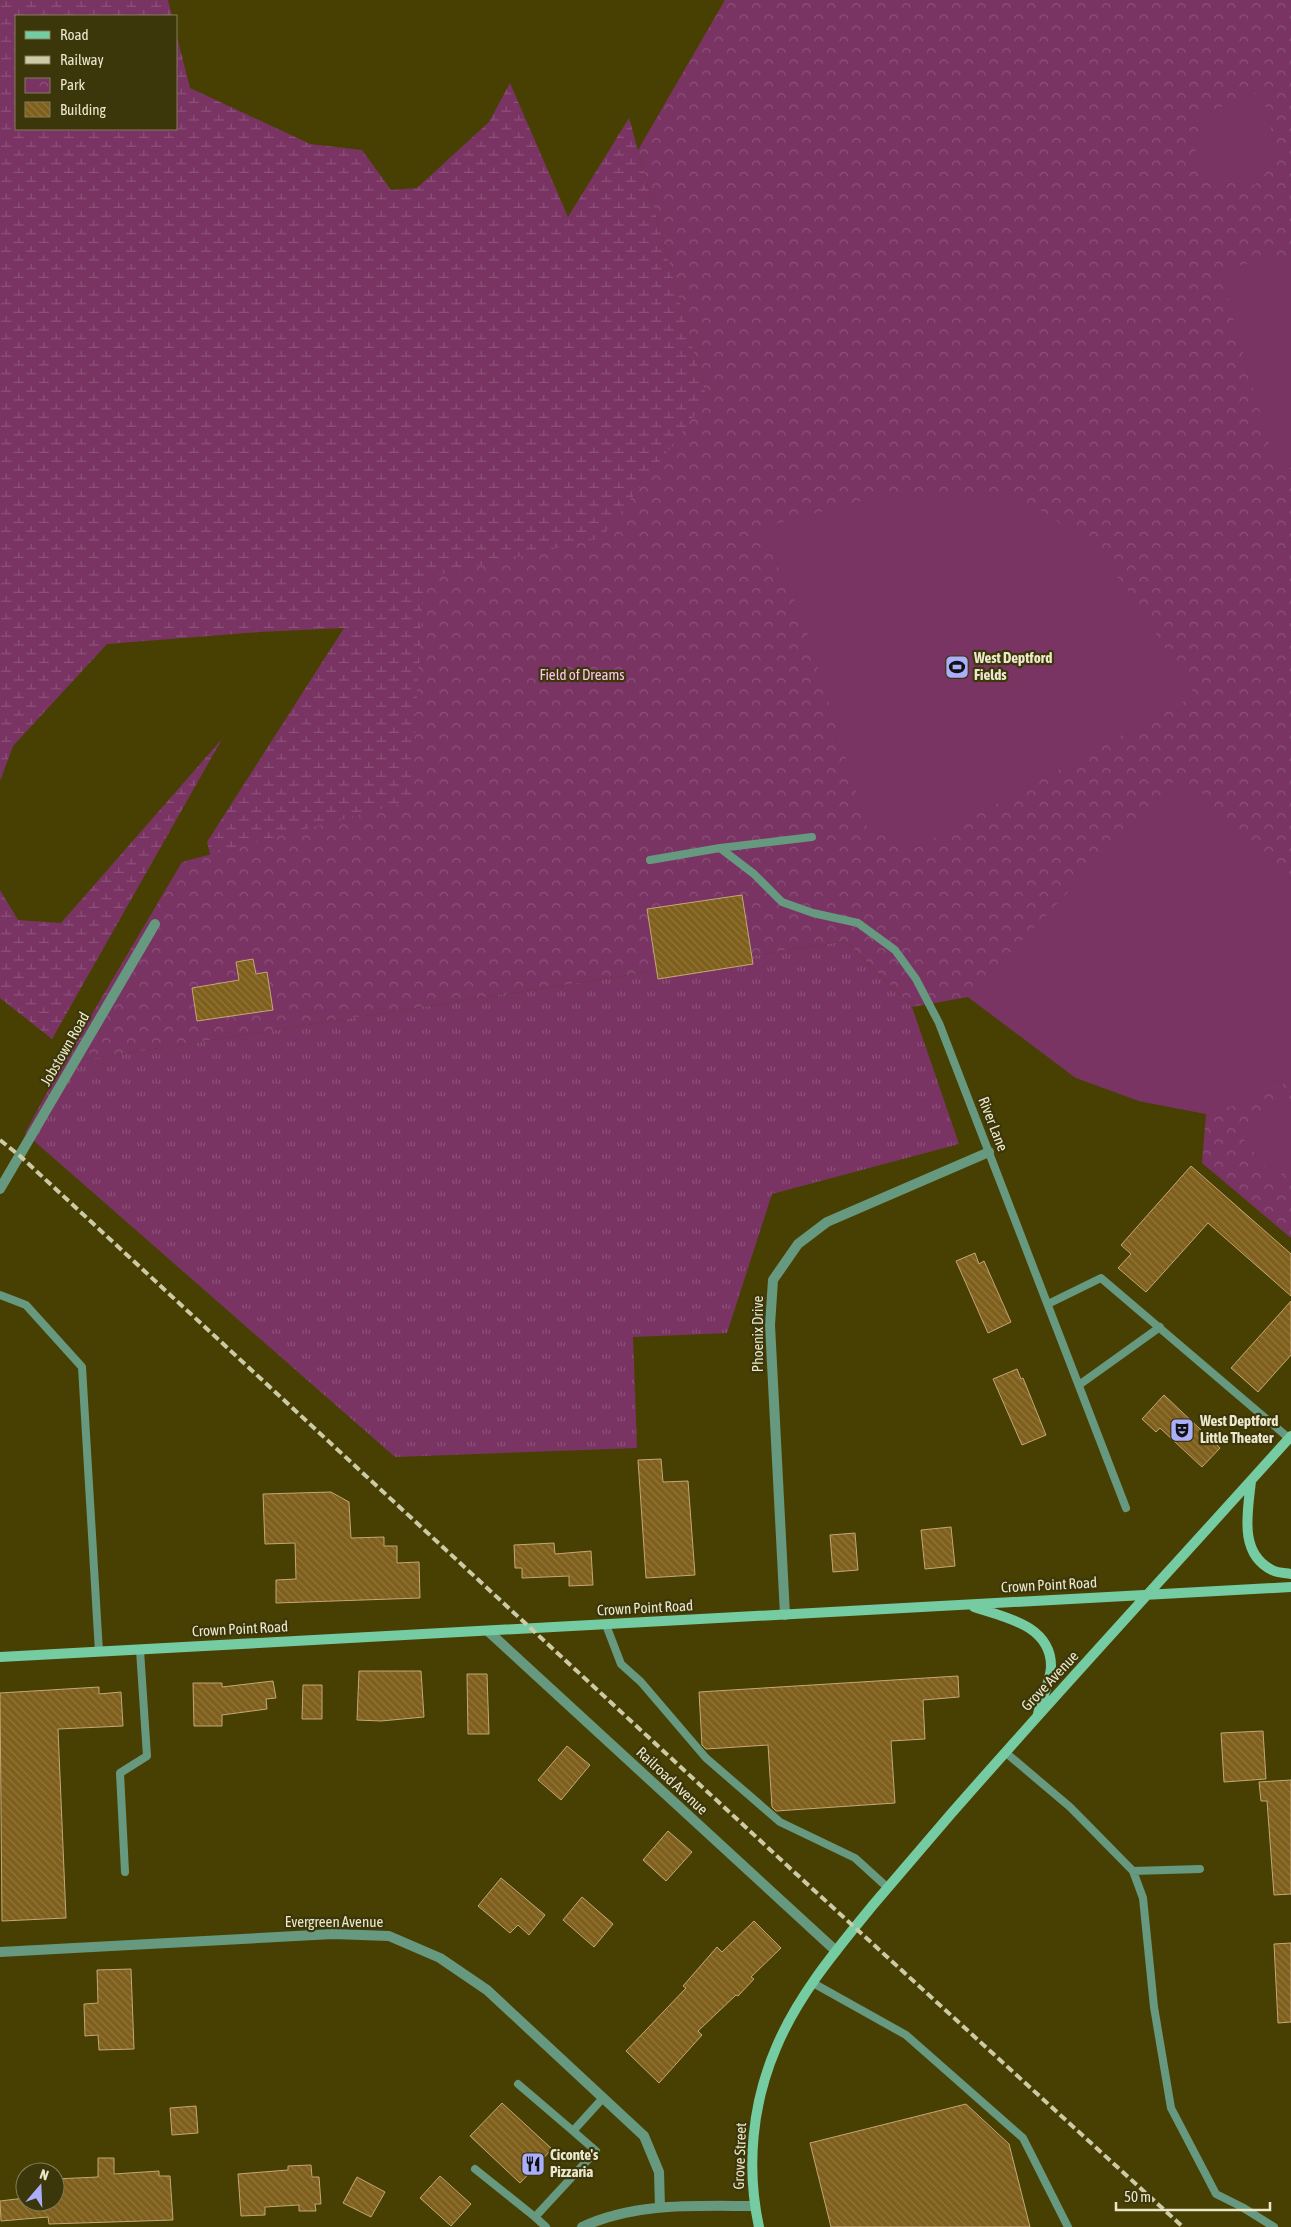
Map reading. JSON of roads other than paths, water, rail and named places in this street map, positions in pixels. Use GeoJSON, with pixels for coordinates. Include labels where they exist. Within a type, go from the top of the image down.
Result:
{"type":"FeatureCollection","features":[{"type":"Feature","properties":{"kind":"main road","name":"Grove Avenue"},"geometry":{"type":"LineString","coordinates":[[836,1952],[888,1888],[1005,1752],[1290,1438]]}},
{"type":"Feature","properties":{"kind":"main road"},"geometry":{"type":"LineString","coordinates":[[1251,1481],[1247,1526],[1248,1543],[1257,1558],[1272,1570],[1291,1574]]}},
{"type":"Feature","properties":{"kind":"main road","name":"Crown Point Road"},"geometry":{"type":"LineString","coordinates":[[0,1657],[489,1632],[1150,1594],[1291,1588]]}},
{"type":"Feature","properties":{"kind":"main road"},"geometry":{"type":"LineString","coordinates":[[968,1605],[1030,1626],[1045,1643],[1051,1666],[1037,1718]]}},
{"type":"Feature","properties":{"kind":"main road","name":"Grove Street"},"geometry":{"type":"LineString","coordinates":[[755,2206],[752,2168],[754,2129],[763,2084],[776,2047],[792,2015],[836,1952]]}},
{"type":"Feature","properties":{"kind":"main road"},"geometry":{"type":"LineString","coordinates":[[755,2206],[759,2227]]}},
{"type":"Feature","properties":{"kind":"street","name":"Jobstown Road"},"geometry":{"type":"LineString","coordinates":[[0,1189],[155,924]]}},
{"type":"Feature","properties":{"kind":"street","name":"Phoenix Drive"},"geometry":{"type":"LineString","coordinates":[[785,1615],[770,1325],[773,1280],[798,1244],[827,1222],[989,1152]]}},
{"type":"Feature","properties":{"kind":"street","name":"Railroad Avenue"},"geometry":{"type":"LineString","coordinates":[[489,1632],[836,1952]]}},
{"type":"Feature","properties":{"kind":"street","name":"Evergreen Avenue"},"geometry":{"type":"LineString","coordinates":[[0,1952],[333,1934],[389,1936],[440,1958],[487,1990],[644,2136],[658,2172],[660,2206]]}},
{"type":"Feature","properties":{"kind":"street","name":"Grove Street"},"geometry":{"type":"LineString","coordinates":[[582,2227],[605,2216],[660,2206],[755,2206]]}},
{"type":"Feature","properties":{"kind":"lane"},"geometry":{"type":"LineString","coordinates":[[650,860],[720,848],[812,837]]}},
{"type":"Feature","properties":{"kind":"lane","name":"River Lane"},"geometry":{"type":"LineString","coordinates":[[720,848],[754,874],[782,902],[813,913],[858,923],[896,950],[916,979],[939,1023],[1126,1508]]}},
{"type":"Feature","properties":{"kind":"lane"},"geometry":{"type":"LineString","coordinates":[[1048,1304],[1101,1278],[1290,1438]]}},
{"type":"Feature","properties":{"kind":"lane"},"geometry":{"type":"LineString","coordinates":[[0,1295],[26,1305],[82,1367],[99,1652]]}},
{"type":"Feature","properties":{"kind":"lane"},"geometry":{"type":"LineString","coordinates":[[1079,1385],[1160,1327]]}},
{"type":"Feature","properties":{"kind":"lane"},"geometry":{"type":"LineString","coordinates":[[606,1625],[621,1664],[641,1682],[706,1758],[780,1822],[855,1858],[888,1888]]}},
{"type":"Feature","properties":{"kind":"lane"},"geometry":{"type":"LineString","coordinates":[[126,1872],[120,1773],[147,1756],[140,1650]]}},
{"type":"Feature","properties":{"kind":"lane"},"geometry":{"type":"LineString","coordinates":[[1005,1752],[1070,1807],[1132,1871],[1143,1898],[1154,2007],[1171,2108],[1216,2194],[1242,2207],[1274,2227]]}},
{"type":"Feature","properties":{"kind":"lane"},"geometry":{"type":"LineString","coordinates":[[1132,1871],[1200,1869]]}},
{"type":"Feature","properties":{"kind":"lane"},"geometry":{"type":"LineString","coordinates":[[813,1983],[906,2035],[1023,2138],[1068,2227]]}},
{"type":"Feature","properties":{"kind":"lane"},"geometry":{"type":"LineString","coordinates":[[518,2084],[596,2151],[535,2216]]}},
{"type":"Feature","properties":{"kind":"lane"},"geometry":{"type":"LineString","coordinates":[[573,2131],[603,2098]]}},
{"type":"Feature","properties":{"kind":"lane"},"geometry":{"type":"LineString","coordinates":[[475,2169],[535,2216],[546,2227]]}},
{"type":"Feature","properties":{"kind":"railway"},"geometry":{"type":"LineString","coordinates":[[0,1140],[20,1156],[805,1882],[1183,2227]]}},
{"type":"Feature","properties":{"kind":"place","name":"West Deptford Fields"},"geometry":{"type":"Point","coordinates":[957,667]}},
{"type":"Feature","properties":{"kind":"place","name":"West Deptford Little Theater"},"geometry":{"type":"Point","coordinates":[1182,1430]}},
{"type":"Feature","properties":{"kind":"place","name":"Ciconte's Pizzaria"},"geometry":{"type":"Point","coordinates":[533,2164]}},
{"type":"Feature","properties":{"kind":"park label","name":"Field of Dreams"},"geometry":{"type":"Point","coordinates":[582,675]}}]}
